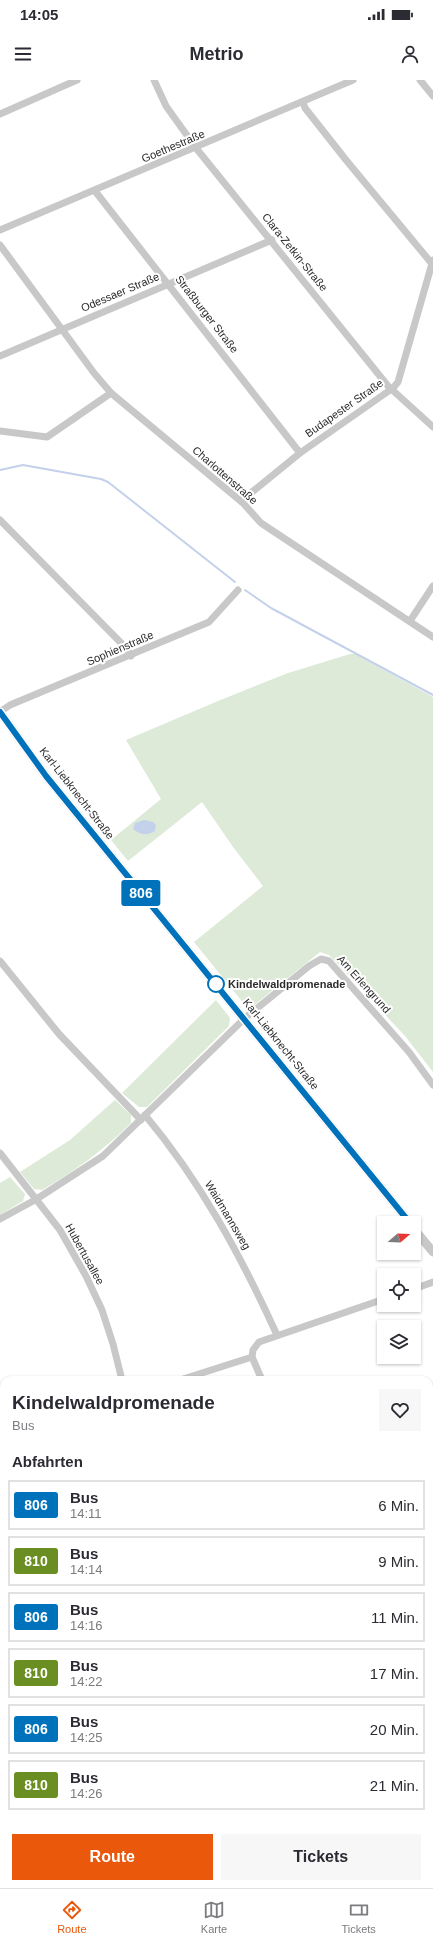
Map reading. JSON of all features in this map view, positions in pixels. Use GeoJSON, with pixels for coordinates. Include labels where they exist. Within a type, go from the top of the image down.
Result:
{"type":"FeatureCollection","features":[{"type":"Feature","properties":{"kind":"street"},"geometry":{"type":"LineString","coordinates":[[0,114],[77,80]]}},
{"type":"Feature","properties":{"kind":"street","name":"Clara-Zetkin-Straße"},"geometry":{"type":"LineString","coordinates":[[154,80],[166,106],[196,148],[272,240],[388,386],[393,388],[433,426]]}},
{"type":"Feature","properties":{"kind":"street","name":"Goethestraße"},"geometry":{"type":"LineString","coordinates":[[0,230],[196,148],[352,80]]}},
{"type":"Feature","properties":{"kind":"street"},"geometry":{"type":"LineString","coordinates":[[420,80],[433,96]]}},
{"type":"Feature","properties":{"kind":"street"},"geometry":{"type":"LineString","coordinates":[[303,102],[346,160],[433,263]]}},
{"type":"Feature","properties":{"kind":"street","name":"Straßburger Straße"},"geometry":{"type":"LineString","coordinates":[[95,191],[300,453]]}},
{"type":"Feature","properties":{"kind":"street","name":"Odessaer Straße"},"geometry":{"type":"LineString","coordinates":[[0,356],[168,283],[272,240]]}},
{"type":"Feature","properties":{"kind":"street","name":"Charlottenstraße"},"geometry":{"type":"LineString","coordinates":[[0,245],[63,328],[94,373],[111,393],[241,501],[261,523],[433,637]]}},
{"type":"Feature","properties":{"kind":"street","name":"Budapester Straße"},"geometry":{"type":"LineString","coordinates":[[241,501],[300,453],[393,388],[398,382],[433,263]]}},
{"type":"Feature","properties":{"kind":"street"},"geometry":{"type":"LineString","coordinates":[[0,431],[47,437],[111,393]]}},
{"type":"Feature","properties":{"kind":"street"},"geometry":{"type":"LineString","coordinates":[[0,520],[127,649],[130,656]]}},
{"type":"Feature","properties":{"kind":"street"},"geometry":{"type":"LineString","coordinates":[[410,621],[433,586]]}},
{"type":"Feature","properties":{"kind":"street","name":"Sophienstraße"},"geometry":{"type":"LineString","coordinates":[[0,712],[10,705],[209,622],[238,590]]}},
{"type":"Feature","properties":{"kind":"street","name":"Karl-Liebknecht-Straße"},"geometry":{"type":"LineString","coordinates":[[0,712],[46,776],[245,1018],[404,1216]]}},
{"type":"Feature","properties":{"kind":"street","name":"Am Erlengrund"},"geometry":{"type":"LineString","coordinates":[[245,1018],[314,963],[321,959],[325,959],[410,1052],[433,1085]]}},
{"type":"Feature","properties":{"kind":"street","name":"Waidmannsweg"},"geometry":{"type":"LineString","coordinates":[[0,962],[59,1034],[170,1145],[211,1205],[250,1275],[277,1335]]}},
{"type":"Feature","properties":{"kind":"street"},"geometry":{"type":"LineString","coordinates":[[0,1219],[35,1200],[103,1156],[245,1018]]}},
{"type":"Feature","properties":{"kind":"street","name":"Hubertusallee"},"geometry":{"type":"LineString","coordinates":[[0,1153],[35,1200],[60,1230],[86,1276],[102,1310],[114,1344],[121,1376]]}},
{"type":"Feature","properties":{"kind":"street"},"geometry":{"type":"LineString","coordinates":[[421,1237],[433,1252]]}},
{"type":"Feature","properties":{"kind":"street"},"geometry":{"type":"LineString","coordinates":[[421,1286],[433,1282]]}},
{"type":"Feature","properties":{"kind":"street"},"geometry":{"type":"LineString","coordinates":[[260,1376],[252,1357],[253,1350],[259,1342],[377,1301]]}},
{"type":"Feature","properties":{"kind":"street"},"geometry":{"type":"LineString","coordinates":[[193,1376],[252,1357]]}},
{"type":"Feature","properties":{"kind":"green space"},"geometry":{"type":"Polygon","coordinates":[[[350,654],[355,654],[433,697],[433,1072],[405,1036],[329,955],[320,952],[253,1006],[245,1005],[194,942],[263,886],[233,847],[202,802],[128,861],[111,840],[161,799],[126,740],[288,673],[350,654]]]}},
{"type":"Feature","properties":{"kind":"green space"},"geometry":{"type":"Polygon","coordinates":[[[216,1000],[230,1018],[229,1026],[147,1107],[139,1107],[122,1093],[216,1000]]]}},
{"type":"Feature","properties":{"kind":"green space"},"geometry":{"type":"Polygon","coordinates":[[[115,1100],[131,1115],[131,1123],[111,1142],[78,1167],[42,1190],[34,1189],[20,1172],[70,1140],[115,1100]]]}},
{"type":"Feature","properties":{"kind":"green space"},"geometry":{"type":"Polygon","coordinates":[[[10,1177],[25,1194],[23,1201],[0,1215],[0,1183],[10,1177]]]}},
{"type":"Feature","properties":{"kind":"water"},"geometry":{"type":"Polygon","coordinates":[[[144,820],[153,822],[156,825],[155,831],[149,834],[144,834],[133,829],[135,823],[144,820]]]}},
{"type":"Feature","properties":{"kind":"waterway"},"geometry":{"type":"LineString","coordinates":[[0,470],[23,465],[101,479],[108,482],[235,582]]}},
{"type":"Feature","properties":{"kind":"waterway"},"geometry":{"type":"LineString","coordinates":[[245,590],[271,608],[433,695]]}},
{"type":"Feature","properties":{"kind":"bus line","name":"806"},"geometry":{"type":"LineString","coordinates":[[0,712],[46,776],[245,1018],[404,1216]]}},
{"type":"Feature","properties":{"kind":"place","name":"Kindelwaldpromenade"},"geometry":{"type":"Point","coordinates":[216,984]}}]}
